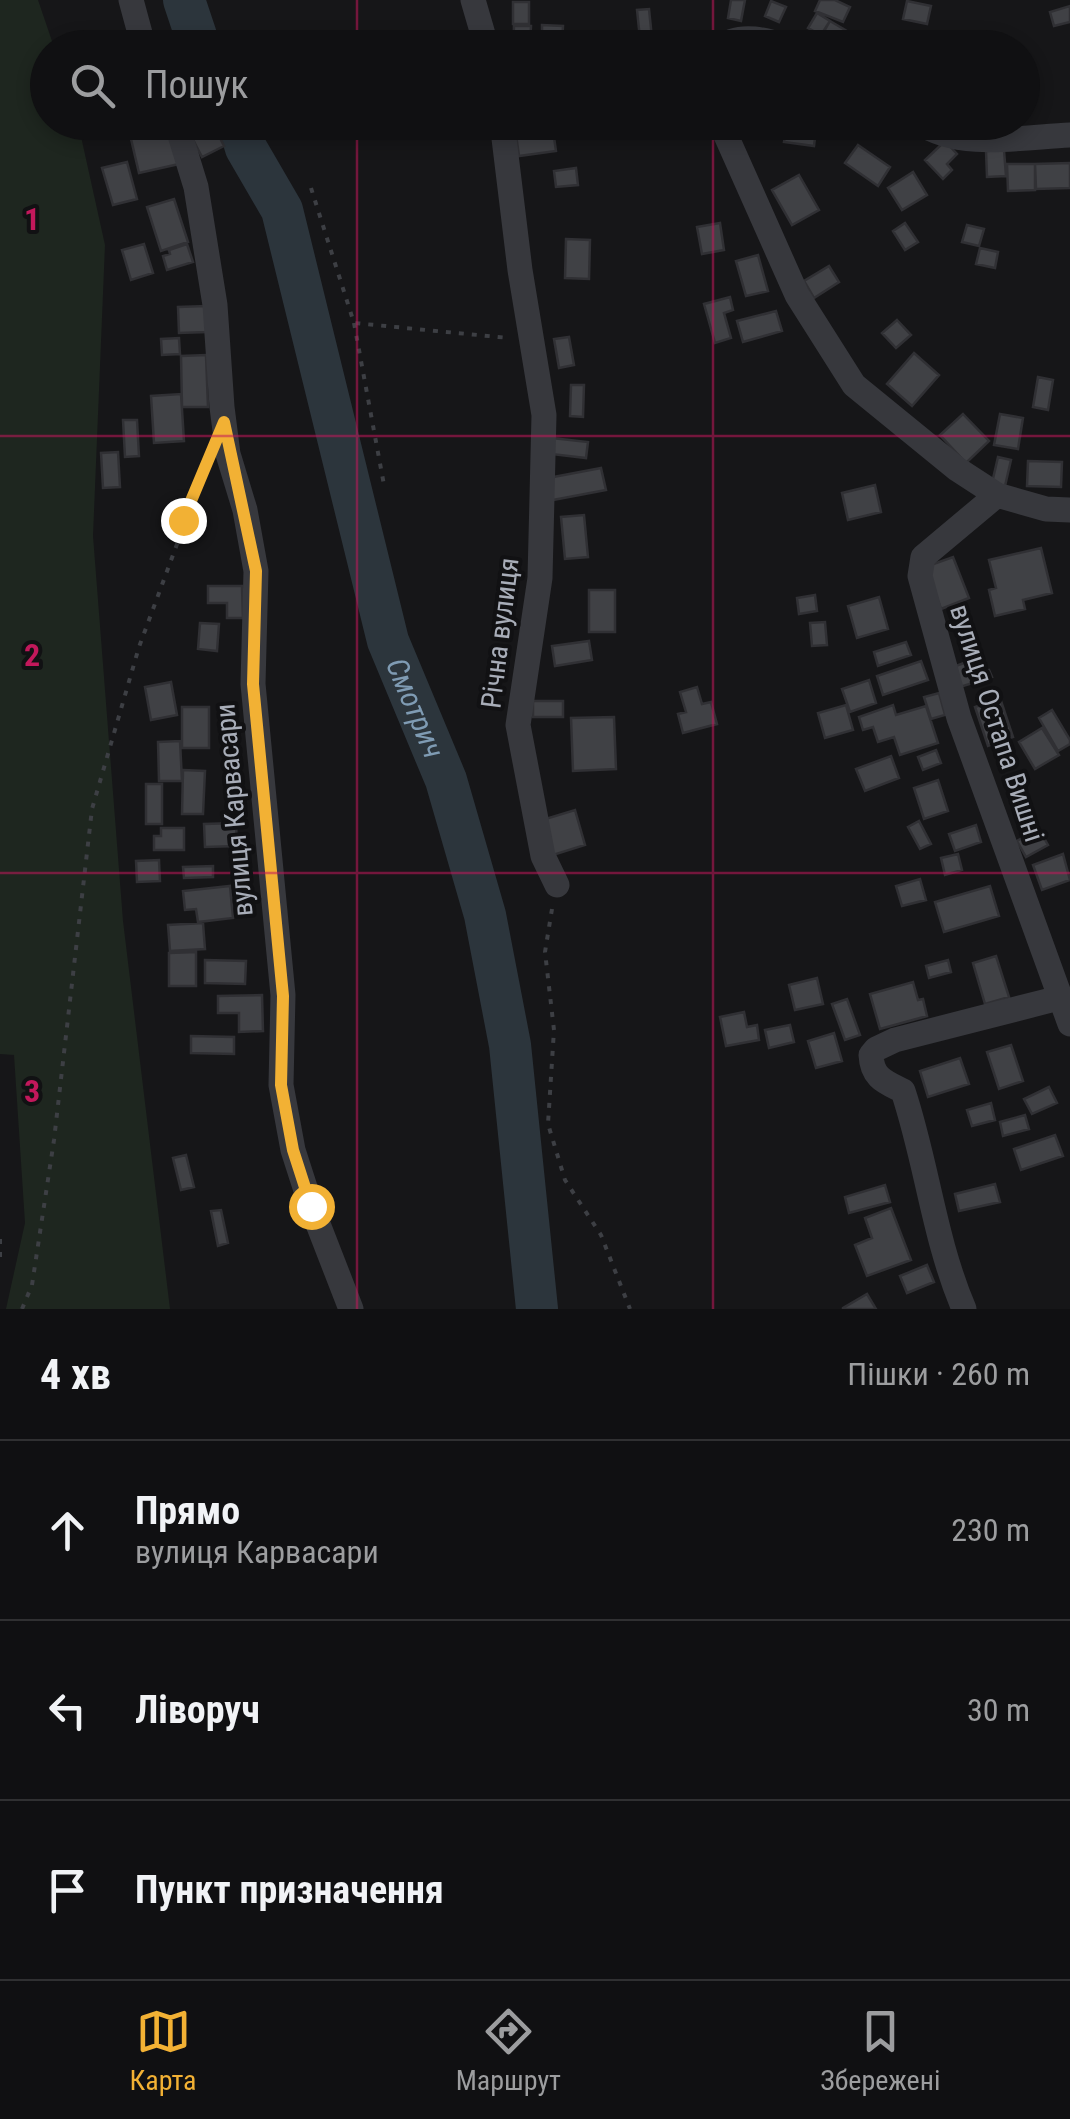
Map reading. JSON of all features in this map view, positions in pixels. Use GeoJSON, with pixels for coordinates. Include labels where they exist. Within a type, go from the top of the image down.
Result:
{"type":"FeatureCollection","features":[{"type":"Feature","properties":{"kind":"street"},"geometry":{"type":"LineString","coordinates":[[131,0],[139,30]]}},
{"type":"Feature","properties":{"kind":"street"},"geometry":{"type":"LineString","coordinates":[[473,0],[482,30]]}},
{"type":"Feature","properties":{"kind":"street"},"geometry":{"type":"LineString","coordinates":[[1040,136],[1070,135]]}},
{"type":"Feature","properties":{"kind":"street","name":"вулиця Карвасари"},"geometry":{"type":"LineString","coordinates":[[182,140],[196,187],[216,305],[224,422],[256,571],[253,684],[283,996],[281,1085],[293,1150],[351,1309]]}},
{"type":"Feature","properties":{"kind":"street","name":"Річна вулиця"},"geometry":{"type":"LineString","coordinates":[[504,140],[544,415],[540,578],[518,725],[542,856],[557,885]]}},
{"type":"Feature","properties":{"kind":"street"},"geometry":{"type":"LineString","coordinates":[[728,140],[797,295],[854,385],[957,469],[997,495],[1070,510]]}},
{"type":"Feature","properties":{"kind":"street","name":"вулиця Остапа Вишні"},"geometry":{"type":"LineString","coordinates":[[997,495],[923,557],[920,576],[958,718],[1070,1024]]}},
{"type":"Feature","properties":{"kind":"street"},"geometry":{"type":"LineString","coordinates":[[964,1309],[936,1227],[922,1148],[904,1091],[882,1082],[874,1072],[871,1055],[895,1040],[1059,998]]}},
{"type":"Feature","properties":{"kind":"path"},"geometry":{"type":"LineString","coordinates":[[311,188],[354,323],[384,485]]}},
{"type":"Feature","properties":{"kind":"path"},"geometry":{"type":"LineString","coordinates":[[354,323],[534,340]]}},
{"type":"Feature","properties":{"kind":"path"},"geometry":{"type":"LineString","coordinates":[[22,1309],[32,1285],[52,1158],[92,808],[139,647],[183,520],[224,422]]}},
{"type":"Feature","properties":{"kind":"path"},"geometry":{"type":"LineString","coordinates":[[557,885],[545,952],[554,1030],[548,1124],[565,1180],[601,1234],[630,1309]]}},
{"type":"Feature","properties":{"kind":"path"},"geometry":{"type":"LineString","coordinates":[[0,1239],[0,1264]]}},
{"type":"Feature","properties":{"kind":"shaded area"},"geometry":{"type":"Polygon","coordinates":[[[0,0],[38,0],[48,30],[30,30],[30,140],[82,140],[105,245],[93,536],[123,921],[170,1309],[6,1309],[25,1223],[14,1055],[0,1054],[0,0]]]}},
{"type":"Feature","properties":{"kind":"building"},"geometry":{"type":"Polygon","coordinates":[[[731,0],[745,0],[741,21],[728,18],[731,0]]]}},
{"type":"Feature","properties":{"kind":"building"},"geometry":{"type":"Polygon","coordinates":[[[820,0],[835,0],[850,7],[843,22],[815,11],[820,0]]]}},
{"type":"Feature","properties":{"kind":"building"},"geometry":{"type":"Polygon","coordinates":[[[771,1],[786,7],[779,22],[765,16],[771,1]]]}},
{"type":"Feature","properties":{"kind":"building"},"geometry":{"type":"Polygon","coordinates":[[[907,1],[931,6],[927,24],[903,19],[907,1]]]}},
{"type":"Feature","properties":{"kind":"building"},"geometry":{"type":"Polygon","coordinates":[[[513,2],[529,2],[529,24],[513,24],[513,2]]]}},
{"type":"Feature","properties":{"kind":"building"},"geometry":{"type":"Polygon","coordinates":[[[1070,6],[1070,22],[1054,26],[1050,12],[1070,6]]]}},
{"type":"Feature","properties":{"kind":"building"},"geometry":{"type":"Polygon","coordinates":[[[649,9],[651,30],[639,30],[637,10],[649,9]]]}},
{"type":"Feature","properties":{"kind":"building"},"geometry":{"type":"Polygon","coordinates":[[[817,13],[830,21],[824,30],[808,28],[817,13]]]}},
{"type":"Feature","properties":{"kind":"building"},"geometry":{"type":"Polygon","coordinates":[[[830,21],[845,30],[825,30],[830,21]]]}},
{"type":"Feature","properties":{"kind":"building"},"geometry":{"type":"Polygon","coordinates":[[[542,25],[563,26],[563,30],[542,30],[542,25]]]}},
{"type":"Feature","properties":{"kind":"building"},"geometry":{"type":"Polygon","coordinates":[[[514,26],[531,26],[531,30],[514,30],[514,26]]]}},
{"type":"Feature","properties":{"kind":"building"},"geometry":{"type":"Polygon","coordinates":[[[131,140],[173,140],[179,164],[139,173],[131,140]]]}},
{"type":"Feature","properties":{"kind":"building"},"geometry":{"type":"Polygon","coordinates":[[[193,140],[221,140],[224,146],[202,157],[193,140]]]}},
{"type":"Feature","properties":{"kind":"building"},"geometry":{"type":"Polygon","coordinates":[[[517,140],[554,140],[556,151],[519,156],[517,140]]]}},
{"type":"Feature","properties":{"kind":"building"},"geometry":{"type":"Polygon","coordinates":[[[784,140],[815,140],[814,146],[784,140]]]}},
{"type":"Feature","properties":{"kind":"building"},"geometry":{"type":"Polygon","coordinates":[[[945,141],[957,154],[947,164],[952,170],[943,179],[925,160],[945,141]]]}},
{"type":"Feature","properties":{"kind":"building"},"geometry":{"type":"Polygon","coordinates":[[[858,145],[890,167],[878,186],[845,163],[858,145]]]}},
{"type":"Feature","properties":{"kind":"building"},"geometry":{"type":"Polygon","coordinates":[[[1004,150],[1006,176],[987,177],[986,151],[1004,150]]]}},
{"type":"Feature","properties":{"kind":"building"},"geometry":{"type":"Polygon","coordinates":[[[127,162],[137,199],[113,205],[102,168],[127,162]]]}},
{"type":"Feature","properties":{"kind":"building"},"geometry":{"type":"Polygon","coordinates":[[[1070,163],[1070,188],[1036,189],[1035,164],[1070,163]]]}},
{"type":"Feature","properties":{"kind":"building"},"geometry":{"type":"Polygon","coordinates":[[[1007,164],[1035,164],[1035,190],[1008,191],[1007,164]]]}},
{"type":"Feature","properties":{"kind":"building"},"geometry":{"type":"Polygon","coordinates":[[[576,168],[578,185],[556,187],[554,171],[576,168]]]}},
{"type":"Feature","properties":{"kind":"building"},"geometry":{"type":"Polygon","coordinates":[[[913,172],[927,195],[902,210],[888,188],[913,172]]]}},
{"type":"Feature","properties":{"kind":"building"},"geometry":{"type":"Polygon","coordinates":[[[799,175],[819,210],[792,225],[772,190],[799,175]]]}},
{"type":"Feature","properties":{"kind":"building"},"geometry":{"type":"Polygon","coordinates":[[[174,199],[188,242],[161,251],[147,207],[174,199]]]}},
{"type":"Feature","properties":{"kind":"building"},"geometry":{"type":"Polygon","coordinates":[[[720,223],[724,250],[702,254],[697,227],[720,223]]]}},
{"type":"Feature","properties":{"kind":"building"},"geometry":{"type":"Polygon","coordinates":[[[905,223],[918,242],[905,250],[893,231],[905,223]]]}},
{"type":"Feature","properties":{"kind":"building"},"geometry":{"type":"Polygon","coordinates":[[[967,225],[984,229],[979,246],[962,242],[967,225]]]}},
{"type":"Feature","properties":{"kind":"building"},"geometry":{"type":"Polygon","coordinates":[[[566,239],[590,240],[589,279],[565,278],[566,239]]]}},
{"type":"Feature","properties":{"kind":"building"},"geometry":{"type":"Polygon","coordinates":[[[144,244],[153,273],[131,280],[122,250],[144,244]]]}},
{"type":"Feature","properties":{"kind":"building"},"geometry":{"type":"Polygon","coordinates":[[[187,244],[193,262],[167,270],[163,256],[187,244]]]}},
{"type":"Feature","properties":{"kind":"building"},"geometry":{"type":"Polygon","coordinates":[[[980,248],[998,252],[995,268],[976,264],[980,248]]]}},
{"type":"Feature","properties":{"kind":"building"},"geometry":{"type":"Polygon","coordinates":[[[758,255],[768,291],[746,296],[736,261],[758,255]]]}},
{"type":"Feature","properties":{"kind":"building"},"geometry":{"type":"Polygon","coordinates":[[[829,266],[839,282],[814,298],[804,281],[829,266]]]}},
{"type":"Feature","properties":{"kind":"building"},"geometry":{"type":"Polygon","coordinates":[[[730,297],[733,310],[724,313],[731,338],[715,343],[704,304],[730,297]]]}},
{"type":"Feature","properties":{"kind":"building"},"geometry":{"type":"Polygon","coordinates":[[[206,306],[207,332],[179,333],[178,307],[206,306]]]}},
{"type":"Feature","properties":{"kind":"building"},"geometry":{"type":"Polygon","coordinates":[[[776,311],[782,331],[743,342],[737,321],[776,311]]]}},
{"type":"Feature","properties":{"kind":"building"},"geometry":{"type":"Polygon","coordinates":[[[897,320],[911,335],[896,348],[882,333],[897,320]]]}},
{"type":"Feature","properties":{"kind":"building"},"geometry":{"type":"Polygon","coordinates":[[[569,337],[574,365],[559,368],[554,339],[569,337]]]}},
{"type":"Feature","properties":{"kind":"building"},"geometry":{"type":"Polygon","coordinates":[[[179,338],[180,354],[162,355],[161,339],[179,338]]]}},
{"type":"Feature","properties":{"kind":"building"},"geometry":{"type":"Polygon","coordinates":[[[914,353],[939,375],[912,406],[887,384],[914,353]]]}},
{"type":"Feature","properties":{"kind":"building"},"geometry":{"type":"Polygon","coordinates":[[[206,355],[208,407],[182,407],[181,356],[206,355]]]}},
{"type":"Feature","properties":{"kind":"building"},"geometry":{"type":"Polygon","coordinates":[[[1038,377],[1053,380],[1048,410],[1033,407],[1038,377]]]}},
{"type":"Feature","properties":{"kind":"building"},"geometry":{"type":"Polygon","coordinates":[[[571,385],[584,385],[583,417],[570,416],[571,385]]]}},
{"type":"Feature","properties":{"kind":"building"},"geometry":{"type":"Polygon","coordinates":[[[181,394],[184,441],[154,443],[151,396],[181,394]]]}},
{"type":"Feature","properties":{"kind":"building"},"geometry":{"type":"Polygon","coordinates":[[[963,414],[989,441],[966,463],[940,435],[963,414]]]}},
{"type":"Feature","properties":{"kind":"building"},"geometry":{"type":"Polygon","coordinates":[[[1000,414],[1023,418],[1018,449],[994,445],[1000,414]]]}},
{"type":"Feature","properties":{"kind":"building"},"geometry":{"type":"Polygon","coordinates":[[[123,420],[137,420],[139,456],[125,457],[123,420]]]}},
{"type":"Feature","properties":{"kind":"building"},"geometry":{"type":"Polygon","coordinates":[[[552,438],[588,442],[586,458],[551,454],[552,438]]]}},
{"type":"Feature","properties":{"kind":"building"},"geometry":{"type":"Polygon","coordinates":[[[118,452],[120,487],[103,488],[101,453],[118,452]]]}},
{"type":"Feature","properties":{"kind":"building"},"geometry":{"type":"Polygon","coordinates":[[[998,457],[1011,460],[1005,486],[992,483],[998,457]]]}},
{"type":"Feature","properties":{"kind":"building"},"geometry":{"type":"Polygon","coordinates":[[[1028,461],[1062,462],[1061,487],[1027,486],[1028,461]]]}},
{"type":"Feature","properties":{"kind":"building"},"geometry":{"type":"Polygon","coordinates":[[[601,468],[606,490],[553,500],[548,478],[601,468]]]}},
{"type":"Feature","properties":{"kind":"building"},"geometry":{"type":"Polygon","coordinates":[[[875,485],[881,512],[848,520],[842,493],[875,485]]]}},
{"type":"Feature","properties":{"kind":"building"},"geometry":{"type":"Polygon","coordinates":[[[584,515],[588,557],[565,559],[561,517],[584,515]]]}},
{"type":"Feature","properties":{"kind":"building"},"geometry":{"type":"Polygon","coordinates":[[[1041,548],[1052,593],[1023,600],[1025,609],[995,616],[989,590],[996,588],[989,560],[1041,548]]]}},
{"type":"Feature","properties":{"kind":"building"},"geometry":{"type":"Polygon","coordinates":[[[953,557],[969,598],[941,609],[925,567],[953,557]]]}},
{"type":"Feature","properties":{"kind":"building"},"geometry":{"type":"Polygon","coordinates":[[[208,586],[242,586],[243,618],[227,618],[227,603],[208,603],[208,586]]]}},
{"type":"Feature","properties":{"kind":"building"},"geometry":{"type":"Polygon","coordinates":[[[589,590],[615,590],[615,632],[589,632],[589,590]]]}},
{"type":"Feature","properties":{"kind":"building"},"geometry":{"type":"Polygon","coordinates":[[[815,595],[817,611],[799,614],[797,598],[815,595]]]}},
{"type":"Feature","properties":{"kind":"building"},"geometry":{"type":"Polygon","coordinates":[[[879,597],[888,629],[857,638],[848,606],[879,597]]]}},
{"type":"Feature","properties":{"kind":"building"},"geometry":{"type":"Polygon","coordinates":[[[825,622],[827,645],[812,646],[810,623],[825,622]]]}},
{"type":"Feature","properties":{"kind":"building"},"geometry":{"type":"Polygon","coordinates":[[[200,623],[219,624],[217,651],[198,649],[200,623]]]}},
{"type":"Feature","properties":{"kind":"building"},"geometry":{"type":"Polygon","coordinates":[[[589,641],[592,660],[555,666],[552,646],[589,641]]]}},
{"type":"Feature","properties":{"kind":"building"},"geometry":{"type":"Polygon","coordinates":[[[906,642],[911,655],[878,666],[874,652],[906,642]]]}},
{"type":"Feature","properties":{"kind":"building"},"geometry":{"type":"Polygon","coordinates":[[[975,659],[979,673],[989,670],[992,677],[960,687],[953,667],[975,659]]]}},
{"type":"Feature","properties":{"kind":"building"},"geometry":{"type":"Polygon","coordinates":[[[921,661],[928,680],[883,695],[877,676],[921,661]]]}},
{"type":"Feature","properties":{"kind":"building"},"geometry":{"type":"Polygon","coordinates":[[[869,680],[876,703],[850,712],[842,689],[869,680]]]}},
{"type":"Feature","properties":{"kind":"building"},"geometry":{"type":"Polygon","coordinates":[[[171,682],[177,715],[151,720],[145,687],[171,682]]]}},
{"type":"Feature","properties":{"kind":"building"},"geometry":{"type":"Polygon","coordinates":[[[697,687],[702,704],[711,702],[717,724],[683,733],[678,714],[686,712],[680,692],[697,687]]]}},
{"type":"Feature","properties":{"kind":"building"},"geometry":{"type":"Polygon","coordinates":[[[939,693],[945,715],[931,719],[924,697],[939,693]]]}},
{"type":"Feature","properties":{"kind":"building"},"geometry":{"type":"Polygon","coordinates":[[[1000,698],[1013,737],[988,746],[975,707],[1000,698]]]}},
{"type":"Feature","properties":{"kind":"building"},"geometry":{"type":"Polygon","coordinates":[[[533,701],[563,701],[563,717],[533,717],[533,701]]]}},
{"type":"Feature","properties":{"kind":"building"},"geometry":{"type":"Polygon","coordinates":[[[846,705],[853,730],[825,738],[818,713],[846,705]]]}},
{"type":"Feature","properties":{"kind":"building"},"geometry":{"type":"Polygon","coordinates":[[[893,705],[896,715],[926,706],[938,743],[900,755],[894,737],[878,742],[873,727],[863,730],[859,717],[893,705]]]}},
{"type":"Feature","properties":{"kind":"building"},"geometry":{"type":"Polygon","coordinates":[[[182,707],[209,707],[209,748],[182,748],[182,707]]]}},
{"type":"Feature","properties":{"kind":"building"},"geometry":{"type":"Polygon","coordinates":[[[1052,710],[1070,740],[1058,751],[1039,718],[1052,710]]]}},
{"type":"Feature","properties":{"kind":"building"},"geometry":{"type":"Polygon","coordinates":[[[614,717],[616,769],[573,771],[571,718],[614,717]]]}},
{"type":"Feature","properties":{"kind":"building"},"geometry":{"type":"Polygon","coordinates":[[[1042,728],[1059,755],[1035,769],[1019,742],[1042,728]]]}},
{"type":"Feature","properties":{"kind":"building"},"geometry":{"type":"Polygon","coordinates":[[[180,741],[182,781],[159,781],[158,742],[180,741]]]}},
{"type":"Feature","properties":{"kind":"building"},"geometry":{"type":"Polygon","coordinates":[[[936,750],[941,763],[923,770],[918,757],[936,750]]]}},
{"type":"Feature","properties":{"kind":"building"},"geometry":{"type":"Polygon","coordinates":[[[891,756],[899,778],[865,791],[856,769],[891,756]]]}},
{"type":"Feature","properties":{"kind":"building"},"geometry":{"type":"Polygon","coordinates":[[[183,770],[205,771],[203,814],[182,814],[183,770]]]}},
{"type":"Feature","properties":{"kind":"building"},"geometry":{"type":"Polygon","coordinates":[[[938,780],[948,811],[924,819],[914,788],[938,780]]]}},
{"type":"Feature","properties":{"kind":"building"},"geometry":{"type":"Polygon","coordinates":[[[146,784],[162,784],[162,824],[146,824],[146,784]]]}},
{"type":"Feature","properties":{"kind":"building"},"geometry":{"type":"Polygon","coordinates":[[[575,810],[585,845],[553,855],[542,820],[575,810]]]}},
{"type":"Feature","properties":{"kind":"building"},"geometry":{"type":"Polygon","coordinates":[[[919,821],[931,844],[920,849],[908,827],[919,821]]]}},
{"type":"Feature","properties":{"kind":"building"},"geometry":{"type":"Polygon","coordinates":[[[236,823],[237,846],[205,847],[204,824],[236,823]]]}},
{"type":"Feature","properties":{"kind":"building"},"geometry":{"type":"Polygon","coordinates":[[[976,825],[981,842],[955,851],[949,834],[976,825]]]}},
{"type":"Feature","properties":{"kind":"building"},"geometry":{"type":"Polygon","coordinates":[[[161,828],[184,828],[184,850],[154,850],[154,836],[161,836],[161,828]]]}},
{"type":"Feature","properties":{"kind":"building"},"geometry":{"type":"Polygon","coordinates":[[[1039,829],[1048,845],[1026,857],[1017,841],[1039,829]]]}},
{"type":"Feature","properties":{"kind":"building"},"geometry":{"type":"Polygon","coordinates":[[[958,854],[962,870],[945,875],[941,858],[958,854]]]}},
{"type":"Feature","properties":{"kind":"building"},"geometry":{"type":"Polygon","coordinates":[[[1063,854],[1070,880],[1042,890],[1033,865],[1063,854]]]}},
{"type":"Feature","properties":{"kind":"building"},"geometry":{"type":"Polygon","coordinates":[[[159,860],[160,881],[137,882],[136,861],[159,860]]]}},
{"type":"Feature","properties":{"kind":"building"},"geometry":{"type":"Polygon","coordinates":[[[213,866],[213,877],[184,878],[183,867],[213,866]]]}},
{"type":"Feature","properties":{"kind":"building"},"geometry":{"type":"Polygon","coordinates":[[[920,879],[926,900],[902,906],[896,886],[920,879]]]}},
{"type":"Feature","properties":{"kind":"building"},"geometry":{"type":"Polygon","coordinates":[[[230,886],[233,918],[198,922],[196,909],[185,910],[183,891],[230,886]]]}},
{"type":"Feature","properties":{"kind":"building"},"geometry":{"type":"Polygon","coordinates":[[[990,886],[999,916],[944,932],[935,902],[990,886]]]}},
{"type":"Feature","properties":{"kind":"building"},"geometry":{"type":"Polygon","coordinates":[[[203,923],[205,949],[170,951],[168,925],[203,923]]]}},
{"type":"Feature","properties":{"kind":"building"},"geometry":{"type":"Polygon","coordinates":[[[196,952],[196,986],[169,986],[169,953],[196,952]]]}},
{"type":"Feature","properties":{"kind":"building"},"geometry":{"type":"Polygon","coordinates":[[[996,956],[1009,997],[985,1004],[973,963],[996,956]]]}},
{"type":"Feature","properties":{"kind":"building"},"geometry":{"type":"Polygon","coordinates":[[[205,960],[246,961],[245,984],[205,983],[205,960]]]}},
{"type":"Feature","properties":{"kind":"building"},"geometry":{"type":"Polygon","coordinates":[[[948,960],[951,972],[929,978],[926,966],[948,960]]]}},
{"type":"Feature","properties":{"kind":"building"},"geometry":{"type":"Polygon","coordinates":[[[817,978],[823,1004],[795,1010],[789,985],[817,978]]]}},
{"type":"Feature","properties":{"kind":"building"},"geometry":{"type":"Polygon","coordinates":[[[913,982],[927,1016],[880,1029],[870,994],[913,982]]]}},
{"type":"Feature","properties":{"kind":"building"},"geometry":{"type":"Polygon","coordinates":[[[262,995],[263,1031],[239,1032],[239,1013],[218,1013],[218,996],[262,995]]]}},
{"type":"Feature","properties":{"kind":"building"},"geometry":{"type":"Polygon","coordinates":[[[847,999],[860,1035],[845,1040],[832,1004],[847,999]]]}},
{"type":"Feature","properties":{"kind":"building"},"geometry":{"type":"Polygon","coordinates":[[[744,1012],[747,1027],[757,1025],[759,1040],[726,1046],[720,1017],[744,1012]]]}},
{"type":"Feature","properties":{"kind":"building"},"geometry":{"type":"Polygon","coordinates":[[[790,1025],[794,1042],[769,1048],[765,1030],[790,1025]]]}},
{"type":"Feature","properties":{"kind":"building"},"geometry":{"type":"Polygon","coordinates":[[[834,1033],[842,1061],[816,1068],[808,1041],[834,1033]]]}},
{"type":"Feature","properties":{"kind":"building"},"geometry":{"type":"Polygon","coordinates":[[[191,1036],[234,1037],[234,1054],[191,1053],[191,1036]]]}},
{"type":"Feature","properties":{"kind":"building"},"geometry":{"type":"Polygon","coordinates":[[[1011,1045],[1023,1081],[999,1089],[987,1052],[1011,1045]]]}},
{"type":"Feature","properties":{"kind":"building"},"geometry":{"type":"Polygon","coordinates":[[[960,1058],[969,1084],[928,1097],[920,1071],[960,1058]]]}},
{"type":"Feature","properties":{"kind":"building"},"geometry":{"type":"Polygon","coordinates":[[[1049,1087],[1057,1103],[1032,1114],[1024,1099],[1049,1087]]]}},
{"type":"Feature","properties":{"kind":"building"},"geometry":{"type":"Polygon","coordinates":[[[991,1103],[995,1120],[972,1126],[967,1110],[991,1103]]]}},
{"type":"Feature","properties":{"kind":"building"},"geometry":{"type":"Polygon","coordinates":[[[1025,1115],[1029,1129],[1003,1136],[1000,1122],[1025,1115]]]}},
{"type":"Feature","properties":{"kind":"building"},"geometry":{"type":"Polygon","coordinates":[[[1055,1135],[1063,1156],[1021,1170],[1014,1149],[1055,1135]]]}},
{"type":"Feature","properties":{"kind":"building"},"geometry":{"type":"Polygon","coordinates":[[[186,1155],[194,1187],[181,1190],[173,1158],[186,1155]]]}},
{"type":"Feature","properties":{"kind":"building"},"geometry":{"type":"Polygon","coordinates":[[[995,1184],[1000,1202],[959,1211],[955,1194],[995,1184]]]}},
{"type":"Feature","properties":{"kind":"building"},"geometry":{"type":"Polygon","coordinates":[[[885,1185],[890,1202],[849,1213],[845,1197],[885,1185]]]}},
{"type":"Feature","properties":{"kind":"building"},"geometry":{"type":"Polygon","coordinates":[[[891,1208],[911,1260],[867,1276],[855,1245],[872,1238],[865,1218],[891,1208]]]}},
{"type":"Feature","properties":{"kind":"building"},"geometry":{"type":"Polygon","coordinates":[[[221,1210],[228,1243],[218,1246],[211,1211],[221,1210]]]}},
{"type":"Feature","properties":{"kind":"building"},"geometry":{"type":"Polygon","coordinates":[[[927,1265],[934,1282],[907,1293],[900,1276],[927,1265]]]}},
{"type":"Feature","properties":{"kind":"building"},"geometry":{"type":"Polygon","coordinates":[[[867,1294],[876,1309],[843,1309],[843,1308],[867,1294]]]}},
{"type":"Feature","properties":{"kind":"waterway","name":"Смотрич"},"geometry":{"type":"LineString","coordinates":[[184,0],[194,30]]}},
{"type":"Feature","properties":{"kind":"waterway","name":"Смотрич"},"geometry":{"type":"LineString","coordinates":[[244,140],[282,210],[388,641],[446,780],[485,915],[510,1045],[537,1309]]}},
{"type":"Feature","properties":{"kind":"route"},"geometry":{"type":"LineString","coordinates":[[183,520],[224,422],[256,571],[253,684],[283,996],[281,1085],[293,1150],[311,1206]]}}]}
